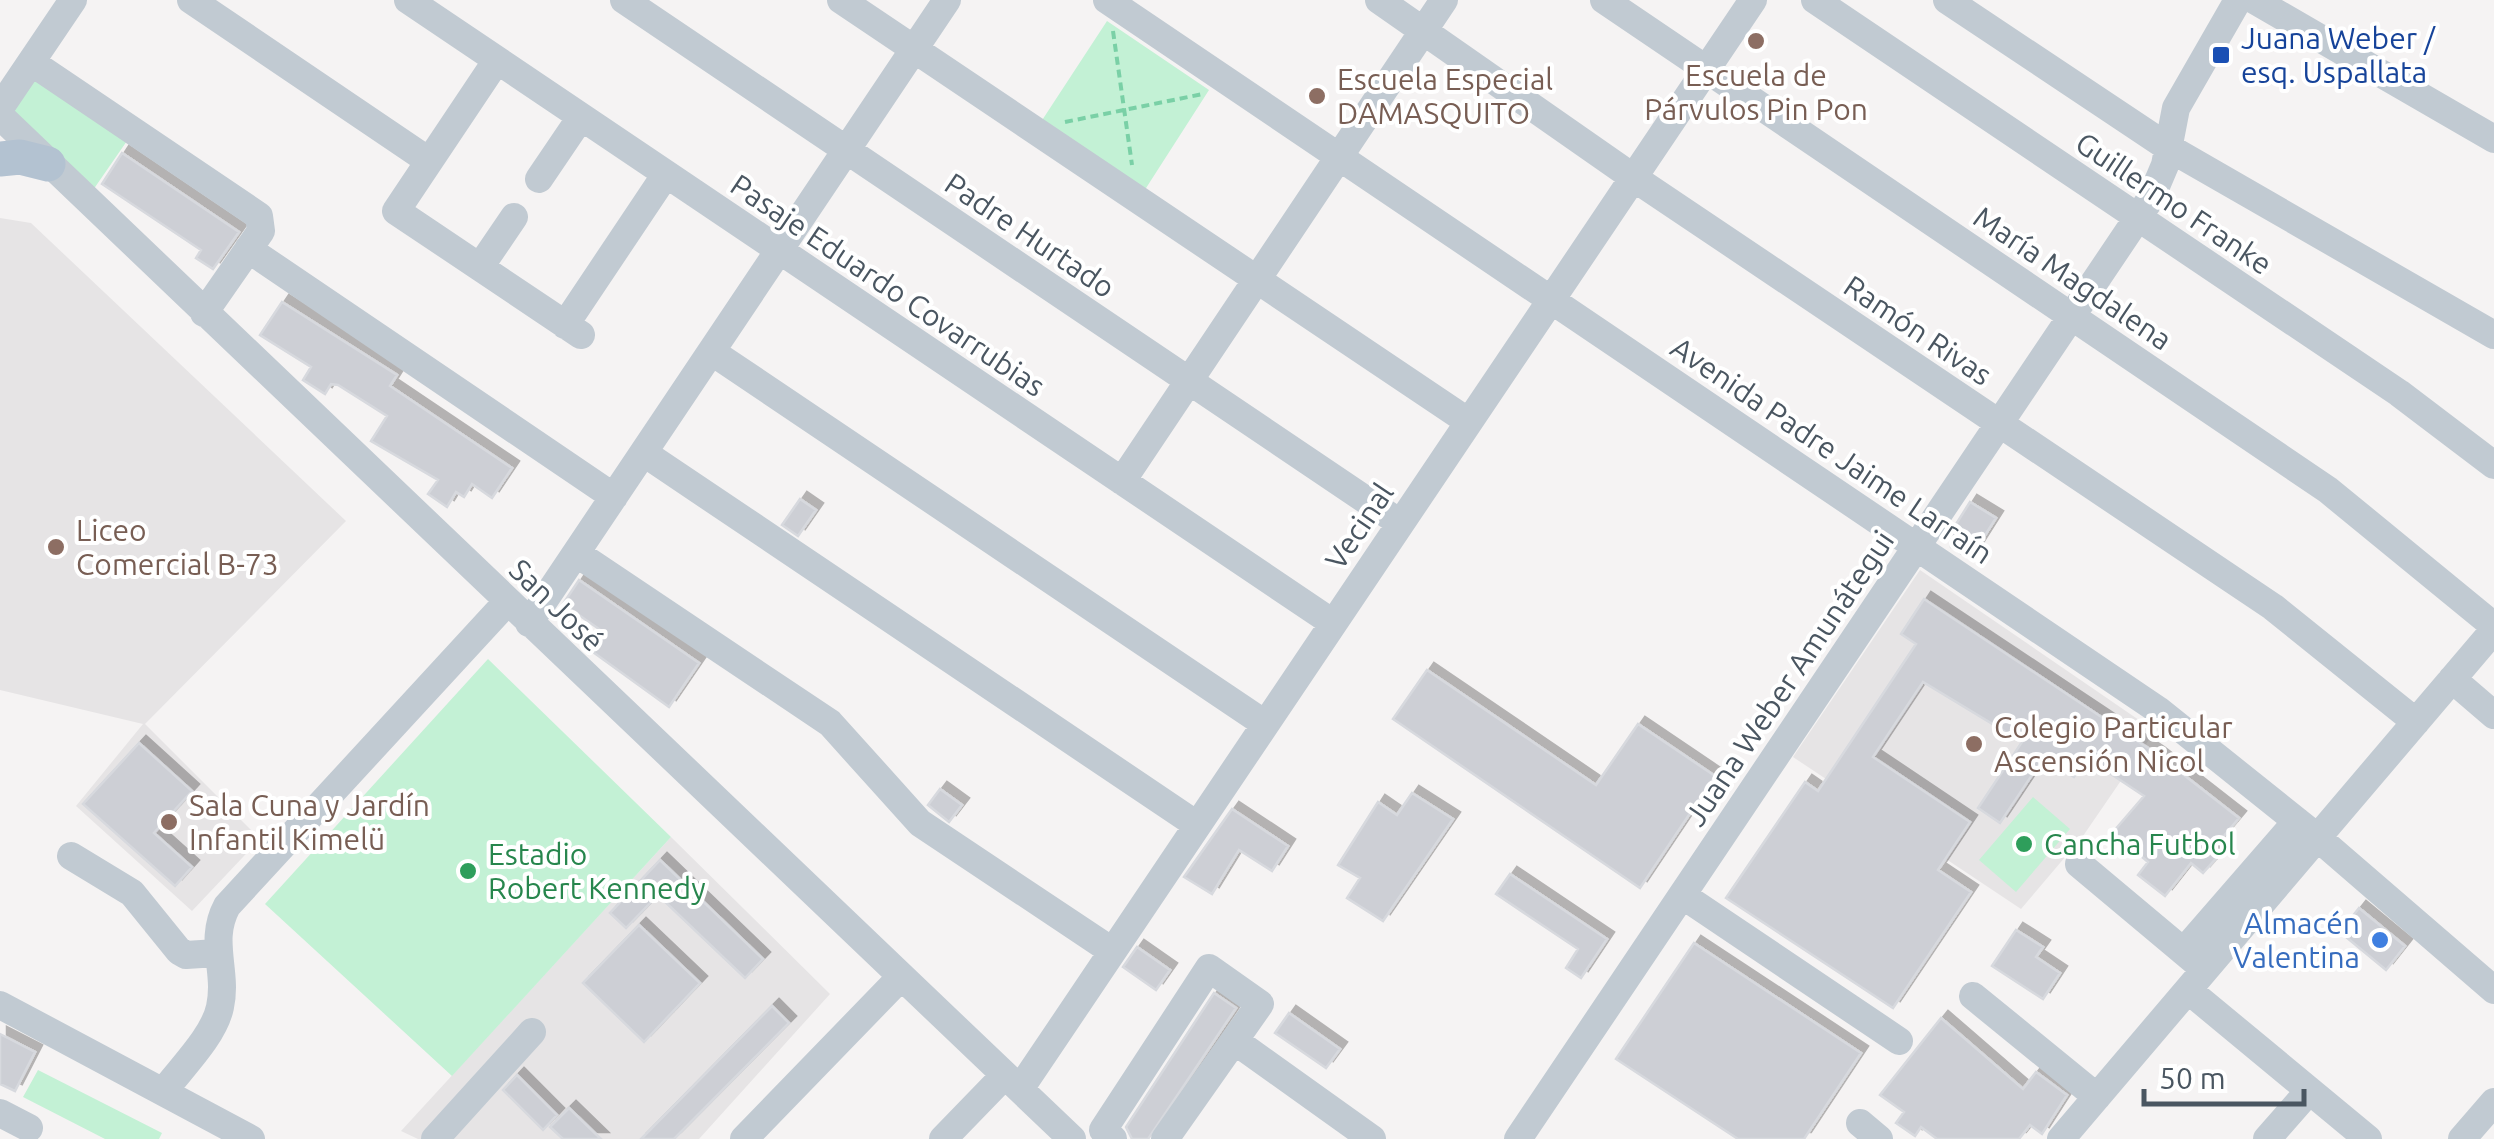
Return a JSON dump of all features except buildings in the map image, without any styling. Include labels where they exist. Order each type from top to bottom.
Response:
[{"type":"main road","points":[[0,159],[20,158],[48,164]]},
{"type":"street","points":[[0,108],[73,0]]},
{"type":"street","points":[[191,0],[429,161]]},
{"type":"street","name":"Pasaje Eduardo Covarrubias","points":[[408,0],[440,9],[496,60],[1333,623]]},
{"type":"street","name":"Padre Hurtado","points":[[624,0],[1400,523]]},
{"type":"street","points":[[841,0],[1468,422]]},
{"type":"street","points":[[529,623],[948,0]]},
{"type":"street","name":"Ramón Rivas","points":[[1378,0],[1634,178],[2273,607],[2416,722]]},
{"type":"street","points":[[1122,480],[1444,0]]},
{"type":"street","name":"María Magdalena","points":[[1604,0],[2328,490],[2494,628]]},
{"type":"street","name":"Vecinal","points":[[943,1139],[1012,1082],[1112,951],[1754,0]]},
{"type":"street","name":"Guillermo Franke","points":[[1815,0],[2399,393],[2494,465]]},
{"type":"street","points":[[1947,0],[2169,148],[2494,335]]},
{"type":"street","name":"Juana Weber Amunátegui","points":[[1518,1139],[2138,217],[2159,182],[2172,121],[2182,96],[2238,0]]},
{"type":"street","points":[[2254,0],[2494,139]]},
{"type":"street","name":"Avenida Padre Jaime Larraín","points":[[1108,1],[2158,710],[2307,829],[2494,990]]},
{"type":"street","points":[[496,60],[396,211],[480,268],[573,330],[666,174]]},
{"type":"street","points":[[31,62],[256,213],[262,226],[204,313]]},
{"type":"street","name":"San José","points":[[0,116],[1072,1139]]},
{"type":"street","points":[[539,179],[581,116]]},
{"type":"street","points":[[480,268],[514,217]]},
{"type":"street","points":[[248,249],[614,497]]},
{"type":"street","points":[[712,352],[1265,724]]},
{"type":"street","points":[[644,453],[1197,825]]},
{"type":"street","points":[[576,553],[830,723],[920,823],[1112,951]]},
{"type":"street","points":[[163,1092],[218,1016],[222,1001],[216,932],[227,906],[507,602]]},
{"type":"street","points":[[2061,1139],[2307,829],[2416,722],[2494,628]]},
{"type":"street","points":[[2452,679],[2494,715]]},
{"type":"street","points":[[71,856],[132,893],[179,951],[186,955],[217,954]]},
{"type":"street","points":[[2079,864],[2192,970],[2309,1090],[2368,1139]]},
{"type":"street","points":[[1682,895],[1899,1042]]},
{"type":"street","points":[[1114,1139],[1102,1130],[1210,968],[1260,1004],[1172,1137]]},
{"type":"street","points":[[744,1139],[901,976]]},
{"type":"street","points":[[1973,996],[2096,1097]]},
{"type":"street","points":[[0,1006],[251,1139]]},
{"type":"street","points":[[435,1139],[532,1032]]},
{"type":"street","points":[[1235,1041],[1372,1139]]},
{"type":"street","points":[[2267,1139],[2309,1090]]},
{"type":"street","points":[[2462,1139],[2494,1102]]},
{"type":"street","points":[[0,1113],[29,1128]]},
{"type":"path","points":[[1108,1],[1121,112],[1138,200]]},
{"type":"path","points":[[1030,128],[1236,87]]},
{"type":"shaded area","points":[[0,218],[31,223],[346,521],[145,724],[260,839],[192,911],[76,806],[143,724],[0,690]]},
{"type":"shaded area","name":"Colegio Particular Ascensión Nicol","points":[[1920,570],[2155,731],[2083,836],[2021,909],[1793,757]]},
{"type":"shaded area","points":[[671,837],[830,994],[699,1139],[418,1139],[401,1131]]},
{"type":"green space","points":[[1107,21],[1209,90],[1139,199],[1035,131]]},
{"type":"green space","points":[[37,75],[129,138],[91,193],[8,116]]},
{"type":"green space","name":"Estadio Robert Kennedy","points":[[488,659],[671,837],[452,1076],[265,904]]},
{"type":"green space","name":"Cancha Futbol","points":[[2033,797],[2070,829],[2016,892],[1979,860]]},
{"type":"green space","points":[[38,1070],[162,1133],[159,1139],[105,1139],[23,1097]]},
{"type":"place","name":"Escuela de Párvulos Pin Pon","points":[[1756,41]]},
{"type":"place","name":"Juana Weber / esq. Uspallata","points":[[2221,55]]},
{"type":"place","name":"Escuela Especial DAMASQUITO","points":[[1317,96]]},
{"type":"place","name":"Liceo Comercial B-73","points":[[56,547]]},
{"type":"place","name":"Colegio Particular Ascensión Nicol","points":[[1974,744]]},
{"type":"place","name":"Sala Cuna y Jardín Infantil Kimelü","points":[[169,822]]},
{"type":"place","name":"Cancha Futbol","points":[[2024,844]]},
{"type":"place","name":"Estadio Robert Kennedy","points":[[468,871]]},
{"type":"place","name":"Almacén Valentina","points":[[2380,940]]}]
